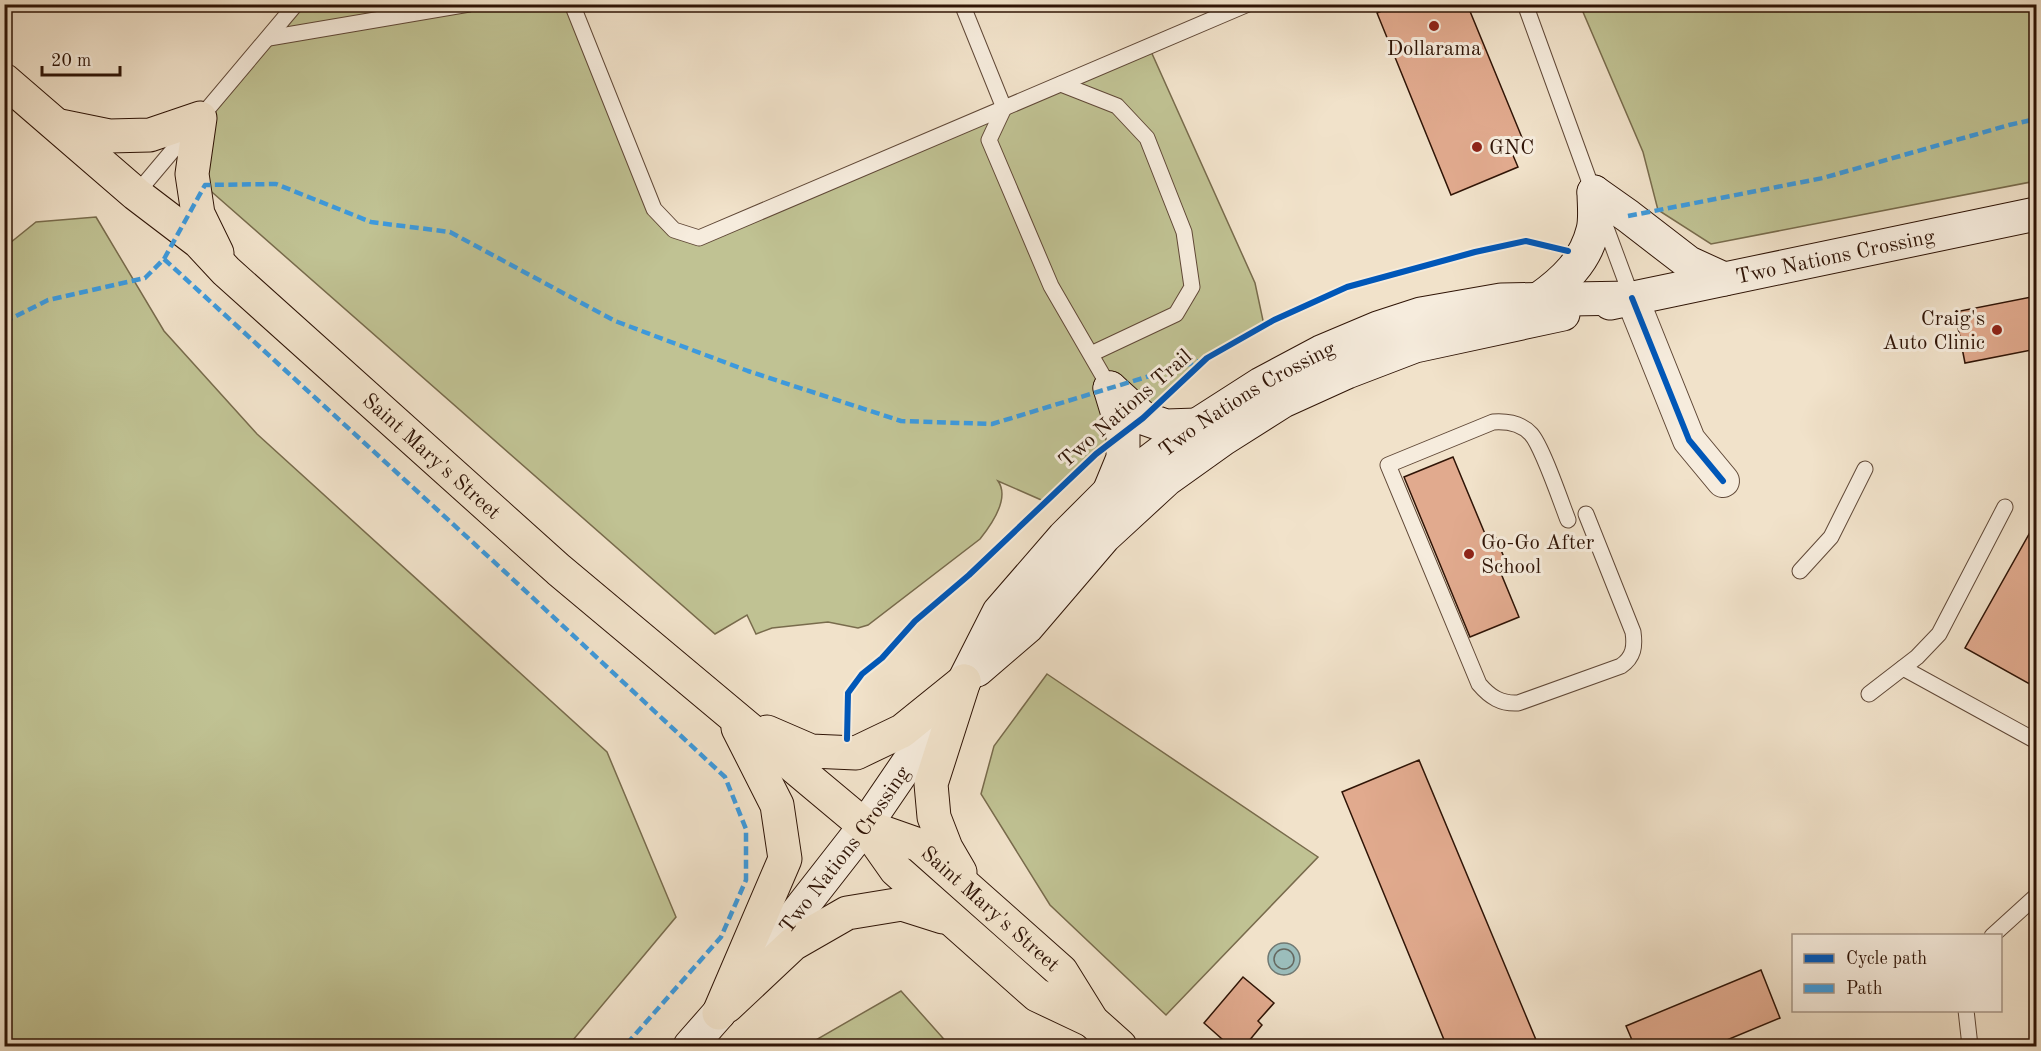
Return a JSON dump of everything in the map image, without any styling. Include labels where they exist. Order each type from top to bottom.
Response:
[{"type":"main road","name":"Saint Mary's Street","points":[[4,80],[136,194],[199,242],[226,271],[559,570],[865,826],[896,870],[1037,995],[1092,1021]]},
{"type":"main road","points":[[56,125],[109,136],[131,136],[150,135],[200,118],[192,174],[198,214],[226,271]]},
{"type":"main road","points":[[1594,192],[1689,263],[1724,279]]},
{"type":"main road","points":[[1539,299],[1575,269],[1583,257],[1594,229],[1594,192]]},
{"type":"main road","name":"Two Nations Crossing","points":[[964,681],[1027,627],[1104,537],[1167,479],[1282,401],[1347,372],[1415,346],[1632,298],[2037,214]]},
{"type":"main road","name":"Two Nations Crossing","points":[[690,1047],[865,826],[964,681],[999,612],[1064,537],[1109,492],[1197,425],[1261,384],[1321,352],[1378,328],[1433,312],[1501,300],[1632,298]]},
{"type":"main road","points":[[1110,388],[1143,418],[1166,426],[1197,425]]},
{"type":"main road","points":[[1109,492],[1123,458],[1123,431],[1110,388]]},
{"type":"main road","points":[[731,716],[811,750],[856,753],[902,731],[964,681]]},
{"type":"main road","points":[[964,681],[931,784],[934,817],[946,848],[975,894]]},
{"type":"main road","points":[[719,1013],[784,859],[777,805],[731,716]]},
{"type":"main road","name":"Saint Mary's Street","points":[[865,826],[919,845],[1060,971],[1092,1021],[1120,1047]]},
{"type":"main road","points":[[719,1013],[793,944],[847,913],[903,904],[953,921]]},
{"type":"main road","name":"Two Nations Crossing","points":[[698,1047],[719,1013]]},
{"type":"street","points":[[1632,298],[1689,440],[1723,481]]},
{"type":"lane","points":[[136,194],[296,4]]},
{"type":"lane","points":[[269,38],[469,4]]},
{"type":"lane","points":[[572,4],[654,209],[674,230],[699,238],[1248,4]]},
{"type":"lane","points":[[962,4],[1004,108],[988,140],[1051,286],[1110,388]]},
{"type":"lane","points":[[1525,4],[1632,298]]},
{"type":"lane","points":[[1062,84],[1117,106],[1147,138],[1184,232],[1192,287],[1176,314],[1091,354]]},
{"type":"lane","points":[[1568,520],[1535,439],[1522,427],[1513,423],[1493,422],[1388,465],[1479,684],[1495,699],[1506,704],[1518,704],[1621,666],[1628,661],[1633,652],[1635,642],[1633,632],[1586,514]]},
{"type":"lane","points":[[1800,571],[1831,537],[1865,469]]},
{"type":"lane","points":[[1869,694],[1917,657],[1939,634],[2006,507]]},
{"type":"lane","points":[[1904,668],[2037,741]]},
{"type":"lane","points":[[1994,934],[2037,896]]},
{"type":"lane","points":[[1966,1012],[1970,1047]]},
{"type":"green space","points":[[296,5],[572,5],[654,209],[699,238],[1149,47],[1255,283],[1264,325],[1207,358],[1143,418],[1096,454],[1046,502],[998,481],[1002,495],[1001,503],[990,526],[980,539],[868,625],[858,628],[828,622],[772,628],[756,634],[747,615],[715,634],[205,186],[200,118]]},
{"type":"green space","points":[[1580,5],[2036,5],[2036,181],[1711,244],[1658,210],[1643,152]]},
{"type":"green space","points":[[96,217],[164,331],[257,434],[607,752],[676,917],[568,1046],[5,1046],[5,247],[36,222]]},
{"type":"green space","points":[[1047,674],[1318,857],[1166,1015],[1050,905],[981,794],[994,746]]},
{"type":"green space","points":[[901,991],[950,1046],[806,1046],[807,1045]]},
{"type":"water","points":[[1284,943],[1295,948],[1300,959],[1295,970],[1284,975],[1273,970],[1268,959],[1273,948]]},
{"type":"building","points":[[1397,4],[1467,4],[1523,140],[1509,146],[1518,167],[1451,195],[1377,13]]},
{"type":"building","name":"Craig's Auto Clinic","points":[[2037,296],[2037,349],[1965,363],[1955,312]]},
{"type":"building","name":"Go-Go After School","points":[[1453,457],[1488,541],[1496,538],[1508,567],[1500,571],[1519,617],[1470,637],[1404,477]]},
{"type":"building","points":[[2037,520],[2037,688],[1965,648]]},
{"type":"building","points":[[1419,760],[1539,1047],[1447,1047],[1342,792]]},
{"type":"building","points":[[1761,970],[1780,1018],[1710,1047],[1635,1047],[1626,1026]]},
{"type":"building","points":[[1243,977],[1274,1003],[1258,1021],[1262,1025],[1244,1047],[1231,1047],[1204,1023]]},
{"type":"marked path","points":[[1628,216],[1823,178],[2036,119]]},
{"type":"marked path","points":[[4,322],[48,300],[145,278],[164,259],[205,185],[276,184],[371,222],[450,232],[615,321],[748,371],[901,421],[992,424],[1199,361]]},
{"type":"marked path","points":[[164,259],[725,777],[746,829],[746,880],[721,937],[625,1046]]},
{"type":"cycle path","name":"Two Nations Trail","points":[[847,739],[848,693],[862,674],[882,658],[915,621],[969,575],[1096,454],[1143,418],[1207,358],[1274,320],[1347,287],[1475,252],[1526,241],[1568,251]]},
{"type":"cycle path","points":[[1632,298],[1689,440],[1723,481]]},
{"type":"place","name":"Dollarama","points":[[1434,26]]},
{"type":"place","name":"GNC","points":[[1477,147]]},
{"type":"place","name":"Craig's Auto Clinic","points":[[1997,330]]},
{"type":"place","name":"Go-Go After School","points":[[1469,554]]}]
